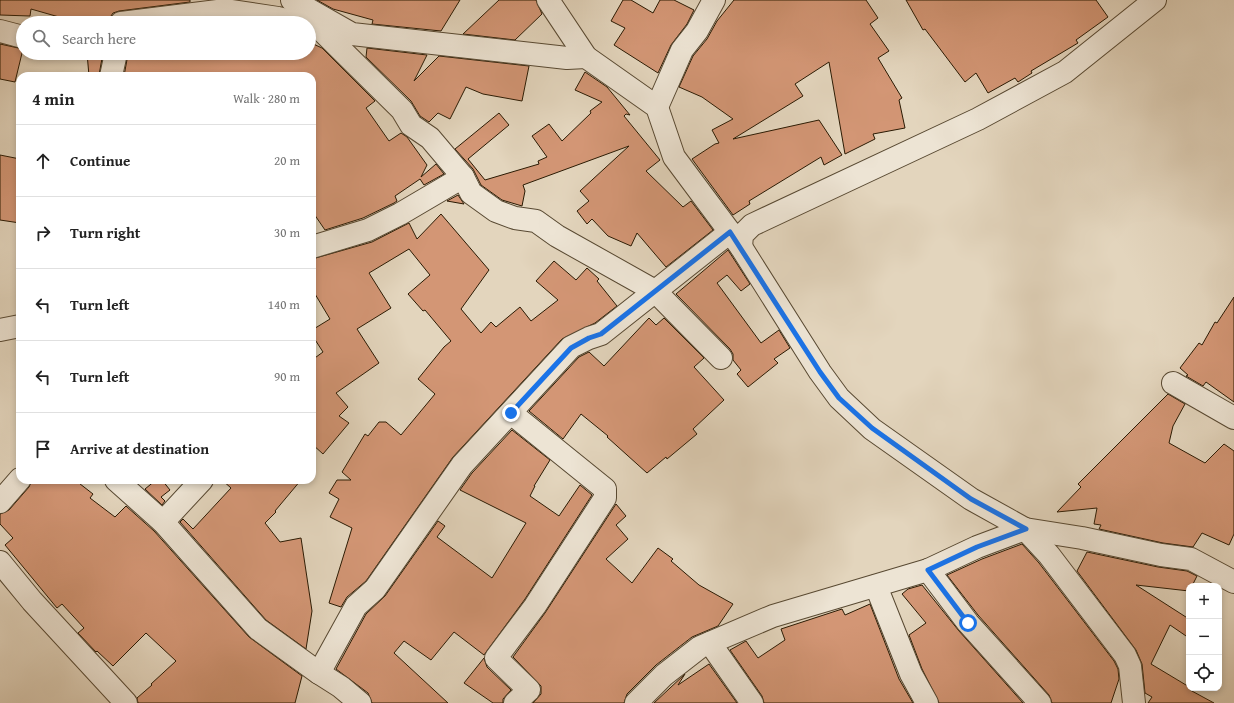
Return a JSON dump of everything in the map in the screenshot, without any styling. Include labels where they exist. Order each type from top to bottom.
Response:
[{"type":"street","points":[[292,0],[307,16]]},
{"type":"street","points":[[548,0],[586,57],[657,107],[674,157],[736,239],[820,372],[839,398],[872,428],[965,495],[1026,529],[1049,555],[1125,655],[1130,666],[1134,703]]},
{"type":"street","points":[[657,107],[682,50],[697,31],[714,0]]},
{"type":"street","points":[[319,673],[356,606],[375,589],[462,465],[571,348],[589,338],[601,334],[655,291],[742,235],[752,225],[978,119],[1065,72],[1155,0]]},
{"type":"street","points":[[177,16],[225,10],[265,16]]},
{"type":"street","points":[[316,25],[352,34],[567,58],[586,57]]},
{"type":"street","points":[[316,26],[402,110],[411,125],[430,138],[463,177],[471,193],[496,211],[515,218],[536,221],[557,236],[655,291],[721,358]]},
{"type":"street","points":[[0,31],[16,34]]},
{"type":"street","points":[[112,72],[114,60]]},
{"type":"street","points":[[316,246],[368,230],[400,214],[463,177]]},
{"type":"street","points":[[0,330],[16,327]]},
{"type":"street","points":[[1173,383],[1234,418]]},
{"type":"street","points":[[511,413],[605,489],[605,498],[535,606],[496,658],[529,690],[515,703]]},
{"type":"street","points":[[0,502],[16,484]]},
{"type":"street","points":[[120,484],[163,522],[258,629],[341,687],[360,703]]},
{"type":"street","points":[[163,522],[198,484]]},
{"type":"street","points":[[636,703],[664,675],[700,647],[773,616],[928,570],[977,547],[1026,529],[1082,538],[1161,555],[1191,559],[1234,582]]},
{"type":"street","points":[[0,562],[32,601],[126,703]]},
{"type":"street","points":[[928,570],[968,623],[1040,703]]},
{"type":"street","points":[[876,586],[911,674],[927,703]]},
{"type":"street","points":[[710,643],[752,703]]},
{"type":"building","points":[[0,0],[190,0],[190,2],[119,11],[113,13],[111,16],[56,16],[31,9],[30,16],[0,15]]},
{"type":"building","points":[[317,0],[460,0],[441,31],[372,24],[373,20],[333,9]]},
{"type":"building","points":[[499,0],[536,0],[542,14],[515,40],[463,34]]},
{"type":"building","points":[[623,0],[631,0],[653,13],[660,0],[674,0],[694,10],[687,24],[671,45],[658,73],[614,45],[625,28],[611,21]]},
{"type":"building","points":[[734,0],[866,0],[878,18],[870,24],[889,51],[878,58],[902,98],[899,100],[905,128],[873,134],[875,139],[845,154],[829,62],[795,84],[803,96],[733,139],[819,120],[842,155],[824,165],[821,157],[749,201],[750,204],[733,215],[692,159],[719,143],[712,130],[733,119],[702,97],[679,87],[693,56],[707,39],[717,21]]},
{"type":"building","points":[[906,0],[1096,0],[1108,17],[1076,40],[1078,43],[1031,71],[1032,73],[1018,82],[1015,78],[988,93],[976,73],[965,82],[925,29],[923,30]]},
{"type":"building","points":[[0,44],[16,47],[16,60],[20,60],[17,72],[16,72],[15,82],[0,79]]},
{"type":"building","points":[[316,45],[322,48],[375,101],[366,108],[389,141],[401,133],[407,137],[427,165],[421,177],[436,164],[444,174],[424,185],[420,179],[395,196],[397,201],[394,203],[363,218],[325,230],[316,217],[316,72],[125,72],[127,60],[316,60]]},
{"type":"building","points":[[367,48],[427,55],[414,81],[439,56],[529,66],[522,101],[483,94],[466,87],[450,119],[438,113],[429,122],[420,116],[411,101],[366,57]]},
{"type":"building","points":[[88,60],[102,60],[100,72],[89,72]]},
{"type":"building","points":[[585,72],[607,87],[630,115],[626,114],[624,116],[660,160],[646,171],[683,207],[691,201],[713,230],[666,267],[637,233],[631,246],[608,236],[592,219],[587,224],[577,211],[589,201],[580,191],[629,146],[523,185],[525,191],[522,206],[502,200],[481,185],[473,169],[455,149],[499,113],[509,125],[468,159],[485,180],[539,164],[538,161],[547,157],[532,136],[549,124],[562,141],[591,113],[590,111],[602,102],[575,90]]},
{"type":"building","points":[[0,155],[16,158],[16,222],[0,220]]},
{"type":"building","points":[[458,195],[464,204],[447,201]]},
{"type":"building","points":[[441,214],[489,270],[461,309],[481,333],[491,322],[496,327],[520,307],[531,321],[558,300],[536,281],[554,261],[576,280],[587,268],[599,279],[597,281],[617,306],[595,323],[562,339],[453,457],[366,581],[347,597],[341,607],[329,603],[352,528],[330,517],[339,499],[329,493],[337,480],[351,480],[342,472],[365,434],[368,436],[379,422],[386,422],[401,435],[435,394],[418,379],[444,347],[451,341],[425,310],[423,311],[408,294],[430,275],[409,249],[369,273],[391,308],[357,329],[379,363],[336,393],[348,407],[339,416],[349,423],[323,454],[316,448],[316,357],[323,352],[316,341],[316,328],[330,319],[316,296],[316,258],[372,242],[409,223],[417,239]]},
{"type":"building","points":[[728,250],[750,284],[741,291],[727,275],[717,283],[761,343],[779,330],[790,348],[774,359],[778,363],[748,387],[737,374],[741,370],[733,360],[733,354],[730,349],[676,294]]},
{"type":"building","points":[[1234,297],[1234,402],[1206,382],[1203,386],[1186,376],[1188,375],[1180,368],[1199,343],[1202,345],[1215,322],[1217,323]]},
{"type":"building","points":[[649,318],[656,325],[664,318],[704,358],[694,367],[724,400],[693,429],[697,434],[667,459],[666,457],[647,473],[607,437],[608,436],[581,414],[563,439],[529,411],[579,357],[589,352],[604,366]]},
{"type":"building","points":[[1168,394],[1185,404],[1173,426],[1169,443],[1205,463],[1224,444],[1234,451],[1234,534],[1229,545],[1202,533],[1193,547],[1163,543],[1099,529],[1101,525],[1094,524],[1097,508],[1057,512],[1081,487],[1078,484]]},
{"type":"building","points":[[512,430],[550,460],[534,486],[530,496],[559,516],[580,485],[592,495],[525,599],[484,655],[454,632],[431,660],[404,641],[394,653],[448,703],[372,703],[368,693],[336,669],[366,614],[385,596],[438,521],[445,526],[437,537],[492,578],[526,523],[460,490],[472,473]]},
{"type":"building","points":[[30,484],[80,484],[93,494],[90,498],[115,517],[126,506],[154,531],[249,637],[302,676],[295,703],[138,703],[137,698],[176,661],[146,633],[113,666],[97,651],[96,652],[78,633],[84,628],[62,604],[57,608],[5,545],[13,538],[0,524],[0,514],[9,510]]},
{"type":"building","points":[[151,484],[165,484],[170,490],[161,497],[165,501],[162,505],[145,489]]},
{"type":"building","points":[[226,484],[298,484],[275,511],[276,512],[265,523],[280,542],[301,538],[312,611],[306,649],[266,620],[180,522],[183,519],[193,529],[231,488]]},
{"type":"building","points":[[616,504],[626,516],[616,525],[628,539],[606,559],[632,583],[658,548],[673,559],[671,561],[699,585],[733,604],[718,626],[692,637],[656,665],[627,694],[624,703],[533,703],[541,694],[541,686],[513,657],[545,613]]},
{"type":"building","points":[[1022,544],[1039,563],[1114,661],[1118,669],[1119,679],[1111,703],[1052,703],[1049,695],[978,615],[947,575],[982,559]]},
{"type":"building","points":[[1087,552],[1158,567],[1187,571],[1197,576],[1194,583],[1186,583],[1186,591],[1136,585],[1186,617],[1186,636],[1170,625],[1151,664],[1186,685],[1186,691],[1192,691],[1214,703],[1148,703],[1152,697],[1145,693],[1142,664],[1136,650],[1077,571]]},
{"type":"building","points":[[922,585],[959,631],[1023,703],[939,703],[922,669],[909,635],[926,623],[902,594],[908,589]]},
{"type":"building","points":[[870,604],[899,679],[913,703],[764,703],[762,696],[730,650],[746,641],[758,658],[785,640],[781,629],[842,609],[845,615]]},
{"type":"building","points":[[484,658],[487,667],[511,690],[503,699],[503,703],[493,703],[464,683]]},
{"type":"building","points":[[709,664],[737,703],[654,703],[685,674],[678,685]]},
{"type":"route","points":[[511,413],[571,348],[589,338],[601,334],[730,232],[811,355],[820,372],[839,398],[872,428],[971,499],[1026,529],[977,547],[928,570],[968,623]]}]
